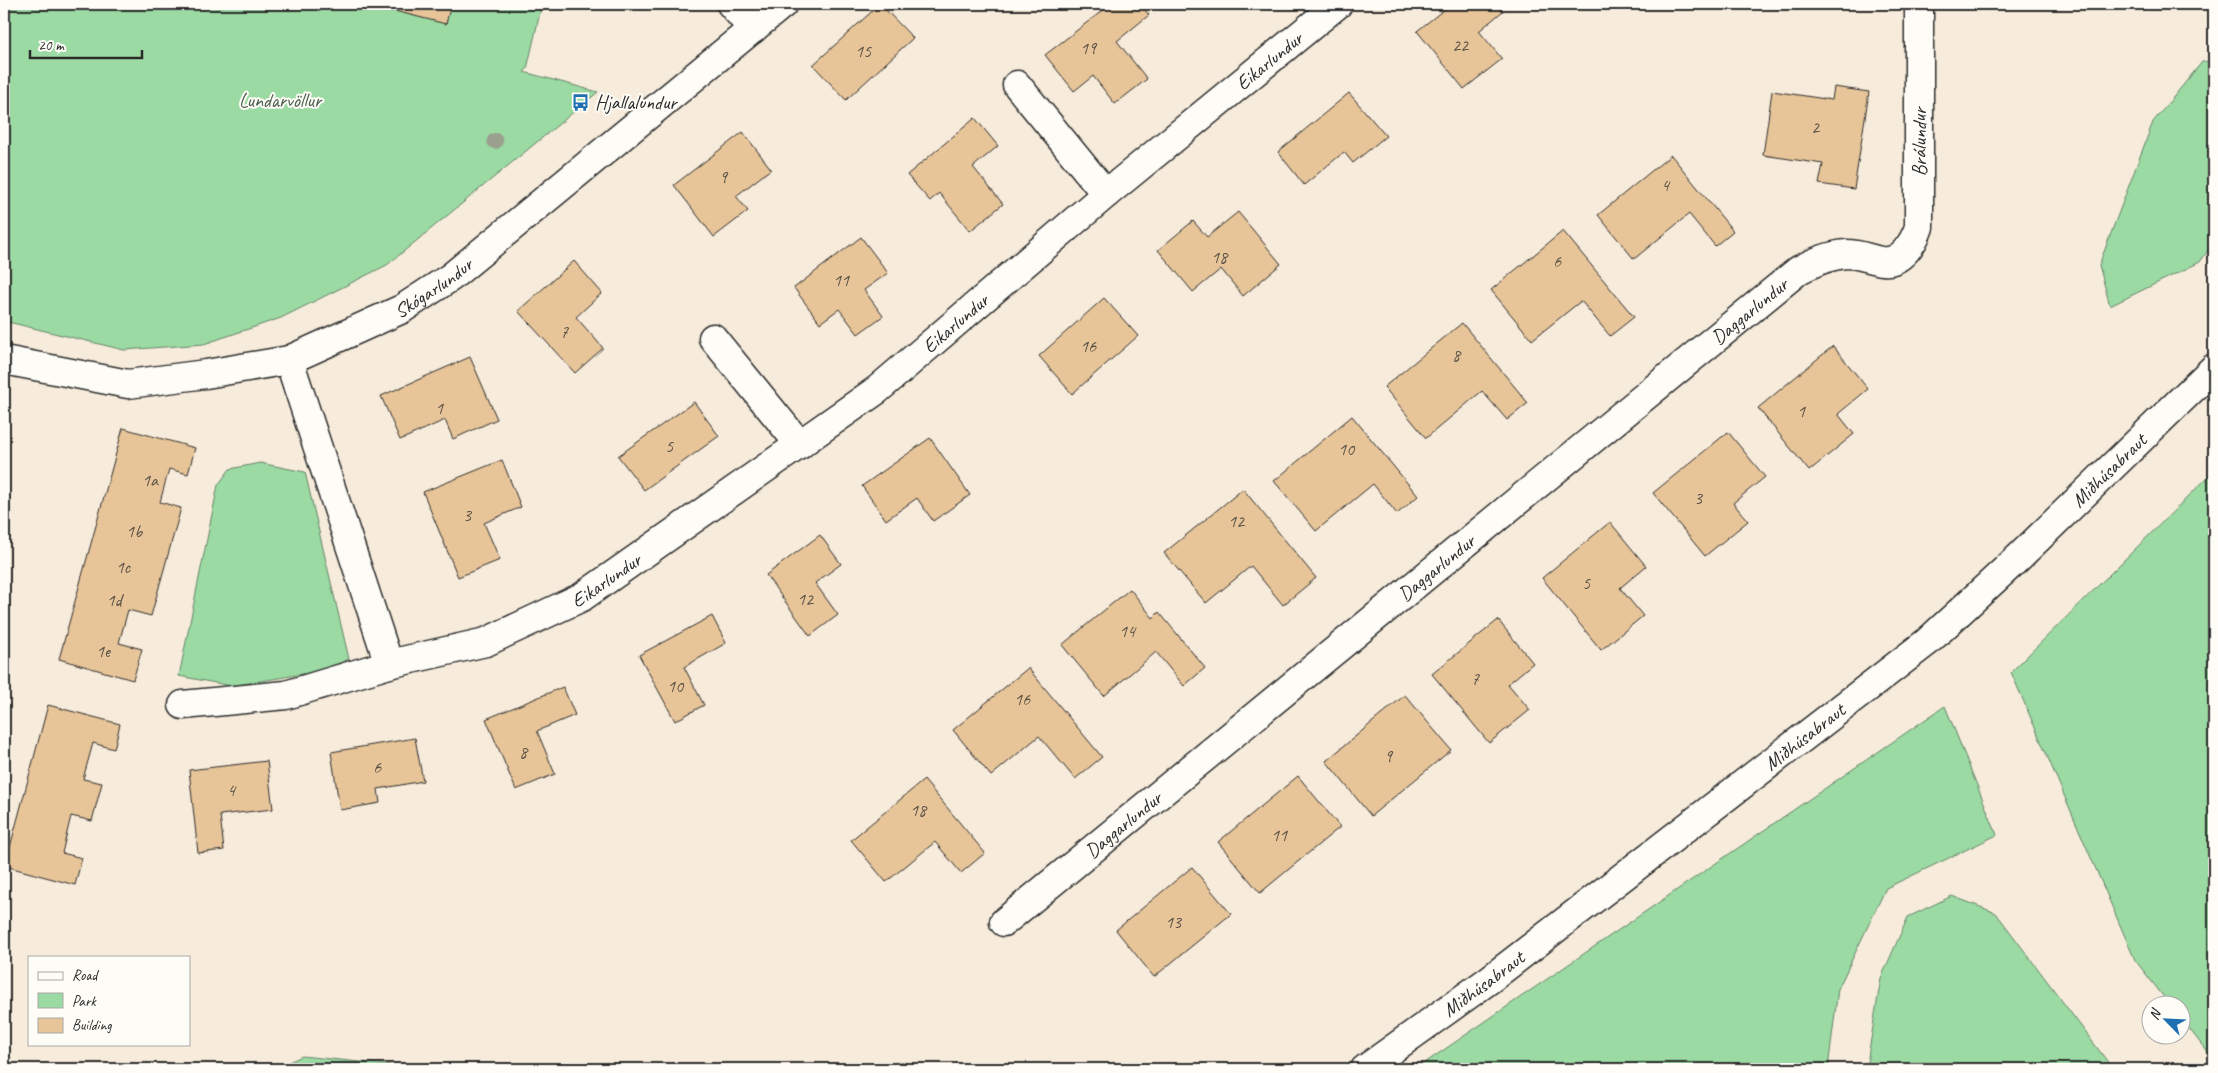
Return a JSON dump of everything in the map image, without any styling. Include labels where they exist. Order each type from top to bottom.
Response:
[{"type":"street","points":[[731,4],[753,29]]},
{"type":"street","name":"Skógarlundur","points":[[4,360],[128,384],[206,374],[290,360],[402,309],[451,278],[783,4]]},
{"type":"street","name":"Eikarlundur","points":[[183,705],[286,696],[389,664],[486,642],[582,597],[877,390],[1106,194],[1338,4]]},
{"type":"street","name":"Brálundur","points":[[1883,262],[1908,250],[1915,239],[1919,227],[1919,4]]},
{"type":"street","points":[[1017,85],[1106,194]]},
{"type":"street","name":"Daggarlundur","points":[[1004,922],[1799,270],[1828,257],[1844,254],[1861,255],[1883,262]]},
{"type":"street","points":[[713,338],[800,445]]},
{"type":"street","points":[[290,360],[389,664]]},
{"type":"street","name":"Miðhúsabraut","points":[[1365,1069],[1489,980],[1927,642],[2018,558],[2214,368]]},
{"type":"green space","name":"Lundarvöllur","points":[[4,4],[542,4],[527,69],[524,72],[598,92],[387,265],[281,318],[204,344],[124,350],[4,321]]},
{"type":"green space","points":[[2214,60],[2214,242],[2200,262],[2110,306],[2099,265],[2153,122],[2202,62]]},
{"type":"green space","points":[[260,463],[305,472],[349,659],[321,671],[231,686],[179,676],[218,485],[230,469]]},
{"type":"green space","points":[[2214,471],[2214,1061],[2190,1030],[2190,996],[2163,996],[2135,960],[2011,672]]},
{"type":"green space","points":[[1945,706],[1997,835],[1886,888],[1838,989],[1828,1069],[1416,1069]]},
{"type":"green space","points":[[1952,896],[1996,913],[2113,1069],[1866,1069],[1881,978],[1908,917]]},
{"type":"green space","points":[[302,1056],[427,1069],[274,1069]]},
{"type":"building","points":[[375,4],[451,4],[446,24],[375,6]]},
{"type":"building","points":[[880,4],[913,38],[846,100],[813,65]]},
{"type":"building","points":[[1111,4],[1140,4],[1149,15],[1117,41],[1147,79],[1115,104],[1093,76],[1074,91],[1045,55]]},
{"type":"building","points":[[1451,4],[1498,4],[1503,11],[1479,31],[1502,59],[1464,89],[1417,31]]},
{"type":"building","points":[[1834,87],[1869,92],[1854,189],[1819,184],[1823,164],[1763,155],[1772,91],[1832,100]]},
{"type":"building","points":[[1349,93],[1386,136],[1353,163],[1344,152],[1304,185],[1278,152]]},
{"type":"building","points":[[975,118],[998,146],[973,167],[1003,204],[970,231],[939,193],[930,201],[907,175]]},
{"type":"building","points":[[743,132],[771,169],[736,196],[748,211],[714,237],[674,185]]},
{"type":"building","points":[[1671,155],[1733,231],[1715,246],[1689,214],[1634,259],[1598,215]]},
{"type":"building","points":[[1238,212],[1281,264],[1243,296],[1221,269],[1193,292],[1158,250],[1193,221],[1207,237]]},
{"type":"building","points":[[1563,231],[1634,317],[1610,336],[1581,301],[1532,340],[1491,290]]},
{"type":"building","points":[[861,237],[888,273],[864,290],[883,316],[858,334],[839,309],[820,323],[794,288]]},
{"type":"building","points":[[574,261],[602,293],[576,317],[603,348],[575,373],[518,311]]},
{"type":"building","points":[[1104,298],[1138,336],[1072,394],[1039,356]]},
{"type":"building","points":[[1462,323],[1528,403],[1507,420],[1482,391],[1426,438],[1384,387]]},
{"type":"building","points":[[1833,346],[1868,389],[1838,414],[1854,434],[1809,471],[1758,408]]},
{"type":"building","points":[[470,357],[497,419],[453,439],[445,420],[400,440],[381,396]]},
{"type":"building","points":[[694,402],[719,436],[644,490],[618,456]]},
{"type":"building","points":[[1352,416],[1418,496],[1397,514],[1373,484],[1316,531],[1274,481]]},
{"type":"building","points":[[123,428],[195,448],[188,474],[169,469],[160,502],[181,508],[151,616],[128,610],[119,643],[142,649],[133,680],[59,659]]},
{"type":"building","points":[[1728,432],[1765,477],[1733,503],[1748,521],[1705,556],[1653,493]]},
{"type":"building","points":[[930,438],[970,495],[933,521],[917,498],[886,520],[862,486]]},
{"type":"building","points":[[502,460],[521,507],[484,523],[500,560],[458,577],[423,492]]},
{"type":"building","points":[[1243,489],[1316,578],[1283,605],[1251,566],[1206,603],[1164,553]]},
{"type":"building","points":[[1610,522],[1646,566],[1620,588],[1643,616],[1601,650],[1542,578]]},
{"type":"building","points":[[820,535],[841,564],[815,583],[838,615],[810,636],[766,575]]},
{"type":"building","points":[[1130,589],[1153,618],[1159,612],[1205,668],[1184,686],[1156,652],[1104,696],[1062,645]]},
{"type":"building","points":[[712,616],[726,643],[684,667],[704,705],[675,721],[639,655]]},
{"type":"building","points":[[1498,620],[1533,663],[1508,684],[1530,710],[1489,743],[1432,674]]},
{"type":"building","points":[[1028,668],[1102,757],[1075,779],[1039,736],[991,776],[953,730]]},
{"type":"building","points":[[563,687],[575,715],[537,731],[555,774],[516,790],[486,719]]},
{"type":"building","points":[[1405,695],[1451,750],[1371,816],[1326,761]]},
{"type":"building","points":[[48,705],[120,724],[114,749],[93,743],[83,779],[102,783],[92,821],[71,816],[62,853],[82,858],[75,885],[5,866]]},
{"type":"building","points":[[415,738],[423,781],[378,789],[380,803],[340,810],[331,752]]},
{"type":"building","points":[[267,761],[273,809],[220,815],[224,850],[198,853],[189,770]]},
{"type":"building","points":[[1298,776],[1340,827],[1260,893],[1218,842]]},
{"type":"building","points":[[924,780],[985,853],[961,873],[935,842],[886,882],[851,840]]},
{"type":"building","points":[[1192,867],[1231,914],[1154,977],[1116,930]]},
{"type":"place","name":"Hjallalundur","points":[[581,102]]}]
